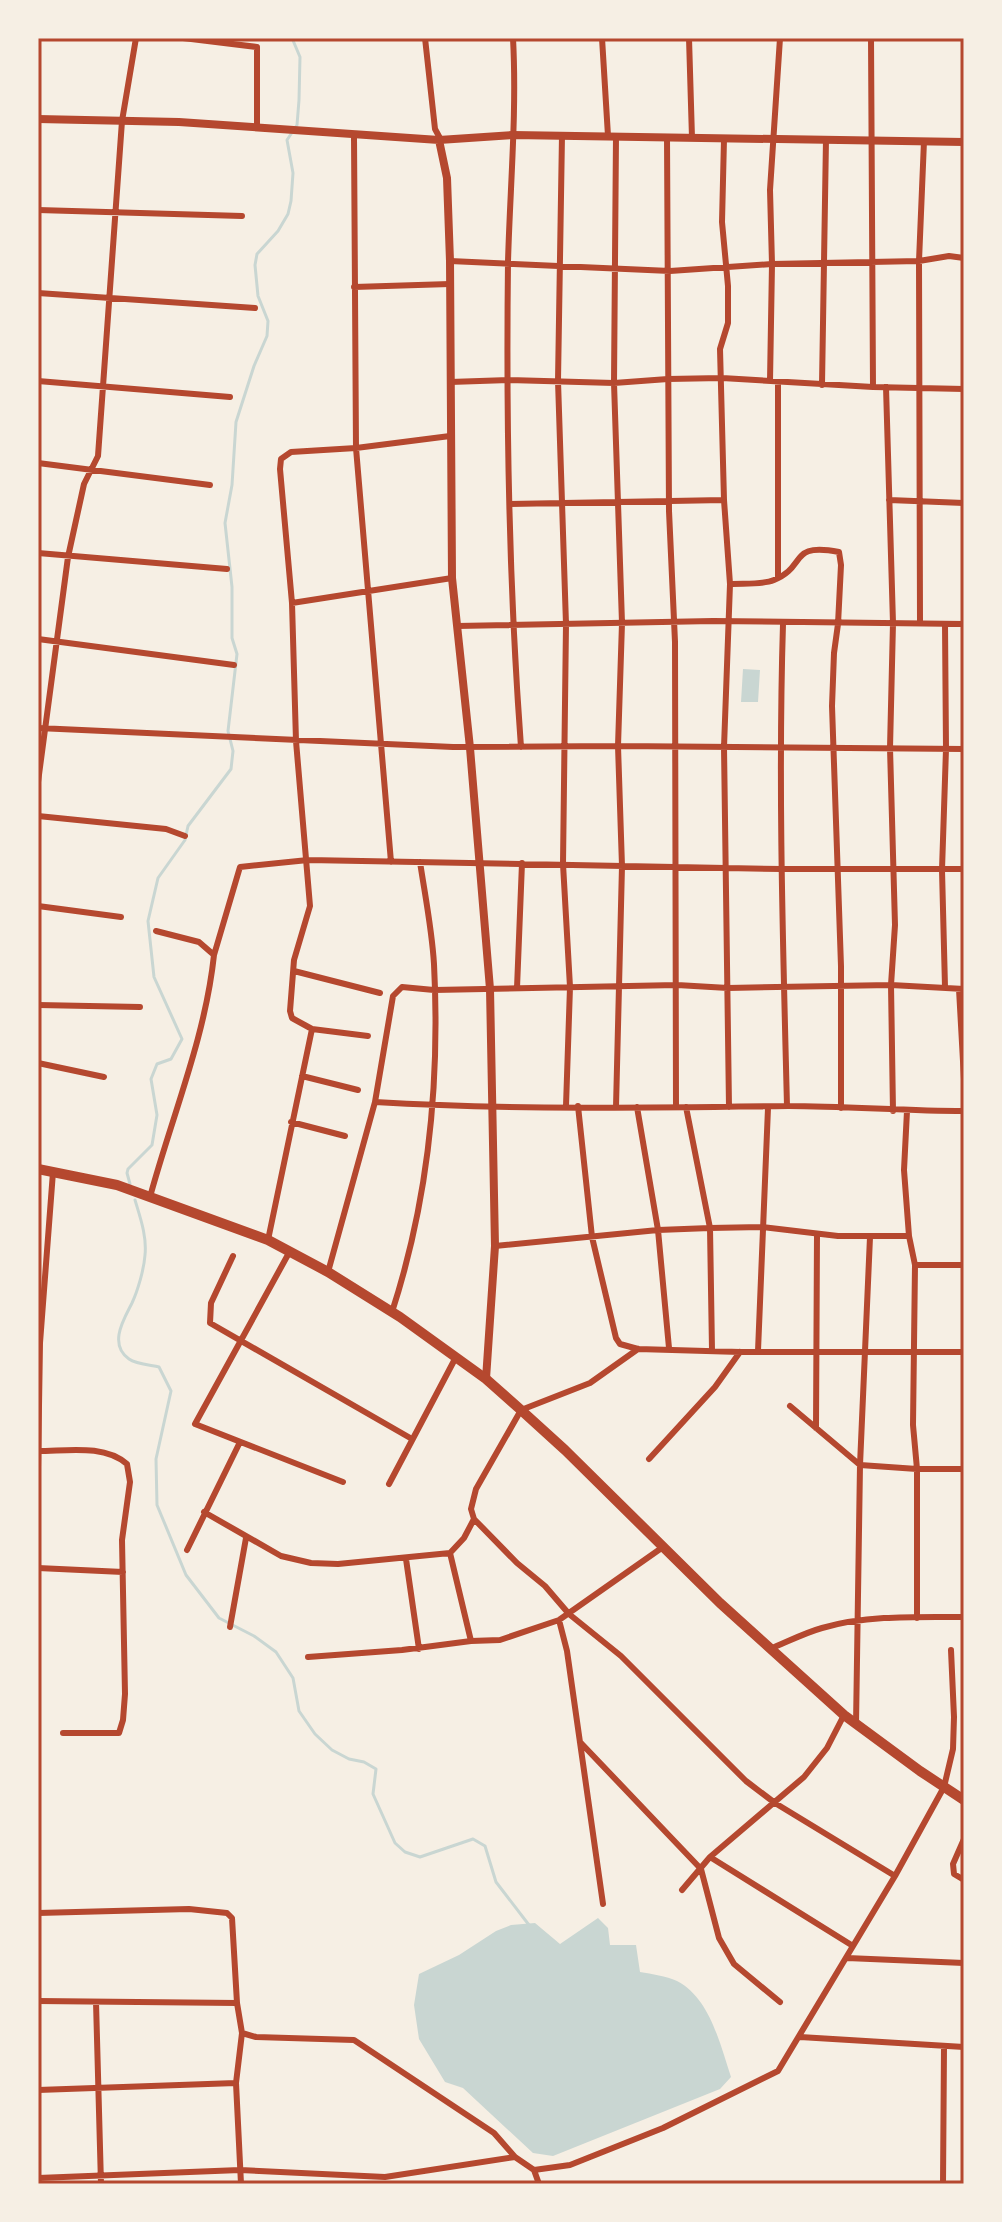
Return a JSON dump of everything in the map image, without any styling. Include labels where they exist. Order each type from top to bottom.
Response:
[{"type":"highway","points":[[38,1169],[117,1185],[268,1240],[328,1272],[392,1312],[486,1379],[521,1410],[770,1649],[844,1715],[964,1800]]},
{"type":"main road","points":[[38,119],[257,128],[440,140],[562,135],[964,142]]},
{"type":"main road","points":[[440,140],[447,178],[450,261],[452,578],[490,989],[495,1246],[486,1379]]},
{"type":"street","points":[[38,782],[68,557],[84,484],[98,456],[122,121],[136,38]]},
{"type":"street","points":[[183,38],[257,47],[257,128]]},
{"type":"street","points":[[425,38],[435,129],[440,140]]},
{"type":"street","points":[[513,38],[508,263],[510,504],[512,623],[521,747]]},
{"type":"street","points":[[602,38],[612,136],[614,383],[622,623],[618,746],[622,866],[616,1107]]},
{"type":"street","points":[[689,38],[692,138]]},
{"type":"street","points":[[770,381],[770,190],[780,38]]},
{"type":"street","points":[[871,38],[873,387]]},
{"type":"street","points":[[562,135],[558,381],[566,624],[563,864],[570,987],[566,1106]]},
{"type":"street","points":[[354,136],[356,448],[391,862]]},
{"type":"street","points":[[667,137],[669,503],[675,623],[676,1107]]},
{"type":"street","points":[[724,139],[722,222],[728,323],[720,349],[724,500],[730,584],[724,747],[729,1107]]},
{"type":"street","points":[[822,385],[826,139]]},
{"type":"street","points":[[920,622],[919,261],[924,141]]},
{"type":"street","points":[[38,210],[242,216]]},
{"type":"street","points":[[450,261],[670,271],[772,264],[919,261],[949,256],[964,258]]},
{"type":"street","points":[[354,287],[450,284]]},
{"type":"street","points":[[38,293],[255,308]]},
{"type":"street","points":[[450,382],[614,383],[722,378],[822,385],[964,389]]},
{"type":"street","points":[[38,381],[230,397]]},
{"type":"street","points":[[778,382],[778,578]]},
{"type":"street","points":[[886,387],[893,623],[890,748],[895,925],[891,985],[893,1111]]},
{"type":"street","points":[[368,1036],[312,1029],[292,1018],[290,1011],[294,960],[310,906],[296,741],[292,603],[281,459],[291,452],[356,448],[450,436]]},
{"type":"street","points":[[38,463],[210,485]]},
{"type":"street","points":[[510,504],[724,500]]},
{"type":"street","points":[[889,500],[964,503]]},
{"type":"street","points":[[730,584],[772,581],[813,548],[839,552],[832,706],[836,748],[841,1108]]},
{"type":"street","points":[[38,553],[227,569]]},
{"type":"street","points":[[292,603],[452,578]]},
{"type":"street","points":[[457,626],[729,622],[964,624]]},
{"type":"street","points":[[783,624],[781,869],[787,1106]]},
{"type":"street","points":[[945,624],[946,749],[942,870],[945,987]]},
{"type":"street","points":[[38,639],[234,665]]},
{"type":"street","points":[[38,728],[470,748],[964,749]]},
{"type":"street","points":[[38,816],[166,829],[185,836]]},
{"type":"street","points":[[150,1197],[170,1124],[201,1034],[214,955],[240,867],[308,860],[781,869],[964,869]]},
{"type":"street","points":[[392,1312],[418,1217],[434,1088],[434,962],[420,862]]},
{"type":"street","points":[[517,988],[522,863]]},
{"type":"street","points":[[38,906],[121,917]]},
{"type":"street","points":[[156,931],[199,942],[214,955]]},
{"type":"street","points":[[294,971],[380,993]]},
{"type":"street","points":[[328,1272],[375,1102],[393,996],[402,987],[434,990],[891,985],[962,989],[964,1079]]},
{"type":"street","points":[[38,1005],[140,1007]]},
{"type":"street","points":[[268,1240],[312,1029]]},
{"type":"street","points":[[38,1063],[104,1077]]},
{"type":"street","points":[[302,1076],[358,1090]]},
{"type":"street","points":[[375,1102],[492,1108],[787,1106],[964,1111]]},
{"type":"street","points":[[578,1106],[592,1237],[620,1344],[638,1349],[740,1352],[964,1352]]},
{"type":"street","points":[[637,1107],[658,1230],[669,1348]]},
{"type":"street","points":[[686,1107],[710,1228],[712,1350]]},
{"type":"street","points":[[758,1351],[768,1108]]},
{"type":"street","points":[[907,1111],[904,1184],[915,1265],[913,1425],[917,1469],[917,1618]]},
{"type":"street","points":[[291,1122],[345,1136]]},
{"type":"street","points":[[38,1468],[39,1343],[53,1172]]},
{"type":"street","points":[[495,1246],[710,1228],[762,1227],[817,1234],[909,1236]]},
{"type":"street","points":[[816,1428],[817,1234]]},
{"type":"street","points":[[856,1725],[860,1465],[870,1237]]},
{"type":"street","points":[[290,1251],[195,1424],[343,1482]]},
{"type":"street","points":[[964,1253],[964,1283]]},
{"type":"street","points":[[233,1256],[211,1303],[210,1323],[412,1439]]},
{"type":"street","points":[[915,1265],[963,1265]]},
{"type":"street","points":[[638,1349],[590,1383],[521,1410],[476,1489],[471,1509],[474,1519],[517,1563],[545,1586],[569,1614],[621,1656],[746,1781],[775,1803],[895,1876]]},
{"type":"street","points":[[649,1459],[715,1387],[740,1352]]},
{"type":"street","points":[[389,1484],[456,1357]]},
{"type":"street","points":[[790,1406],[860,1465],[964,1469]]},
{"type":"street","points":[[187,1550],[240,1442]]},
{"type":"street","points":[[38,1451],[100,1451],[115,1454],[127,1464],[130,1482],[122,1540],[125,1694],[119,1733],[63,1733]]},
{"type":"street","points":[[204,1512],[281,1556],[311,1563],[338,1564],[450,1553],[464,1538],[474,1519]]},
{"type":"street","points":[[230,1627],[246,1538]]},
{"type":"street","points":[[308,1657],[500,1640],[559,1620],[663,1547]]},
{"type":"street","points":[[450,1553],[471,1641]]},
{"type":"street","points":[[406,1559],[419,1649]]},
{"type":"street","points":[[38,1568],[123,1572]]},
{"type":"street","points":[[770,1649],[821,1628],[859,1621],[964,1617]]},
{"type":"street","points":[[559,1620],[567,1651],[603,1904]]},
{"type":"street","points":[[534,2170],[570,2165],[663,2128],[778,2071],[895,1876],[944,1787],[953,1749],[951,1650]]},
{"type":"street","points":[[682,1890],[710,1857],[804,1777],[827,1748],[844,1715]]},
{"type":"street","points":[[580,1742],[701,1869],[719,1938],[734,1964],[780,2002]]},
{"type":"street","points":[[964,1839],[953,1864],[954,1874],[964,1880]]},
{"type":"street","points":[[710,1857],[853,1946]]},
{"type":"street","points":[[38,1913],[189,1909],[227,1913],[232,1918],[242,2033],[236,2083],[241,2184]]},
{"type":"street","points":[[847,1958],[964,1963]]},
{"type":"street","points":[[38,2001],[237,2003]]},
{"type":"street","points":[[96,2002],[101,2184]]},
{"type":"street","points":[[242,2033],[256,2037],[354,2040],[494,2133],[515,2157],[534,2170],[539,2184]]},
{"type":"street","points":[[800,2037],[964,2047]]},
{"type":"street","points":[[943,2184],[944,2047]]},
{"type":"street","points":[[38,2090],[236,2083]]},
{"type":"street","points":[[38,2178],[240,2170],[385,2181],[515,2157]]},
{"type":"shaded area","points":[[743,669],[760,670],[758,702],[741,702]]},
{"type":"shaded area","points":[[598,1918],[608,1928],[610,1945],[636,1945],[640,1972],[677,1981],[698,1999],[718,2037],[731,2077],[720,2089],[553,2156],[533,2153],[463,2088],[445,2082],[419,2039],[414,2005],[419,1974],[511,1925],[535,1923],[560,1944]]},
{"type":"waterway","points":[[130,1184],[128,1169],[152,1145],[157,1115],[151,1079],[157,1064],[171,1059],[182,1039],[154,977],[148,921],[158,878],[185,840],[188,826],[231,769],[233,751],[228,731],[237,654],[232,638],[232,587],[225,523],[232,485],[236,422],[267,336],[268,321],[258,296],[257,254],[278,231],[288,214],[291,201],[293,173],[287,140],[297,125],[300,57],[292,38]]},
{"type":"waterway","points":[[135,1200],[144,1234],[145,1255],[138,1286],[122,1324],[119,1346],[132,1361],[159,1367],[171,1391],[156,1459],[157,1505],[186,1575],[219,1618],[254,1636],[276,1652],[293,1678],[299,1711],[315,1734],[332,1750],[376,1769],[373,1794],[395,1843],[405,1852],[420,1857],[473,1839],[485,1846],[496,1882],[529,1925]]}]
